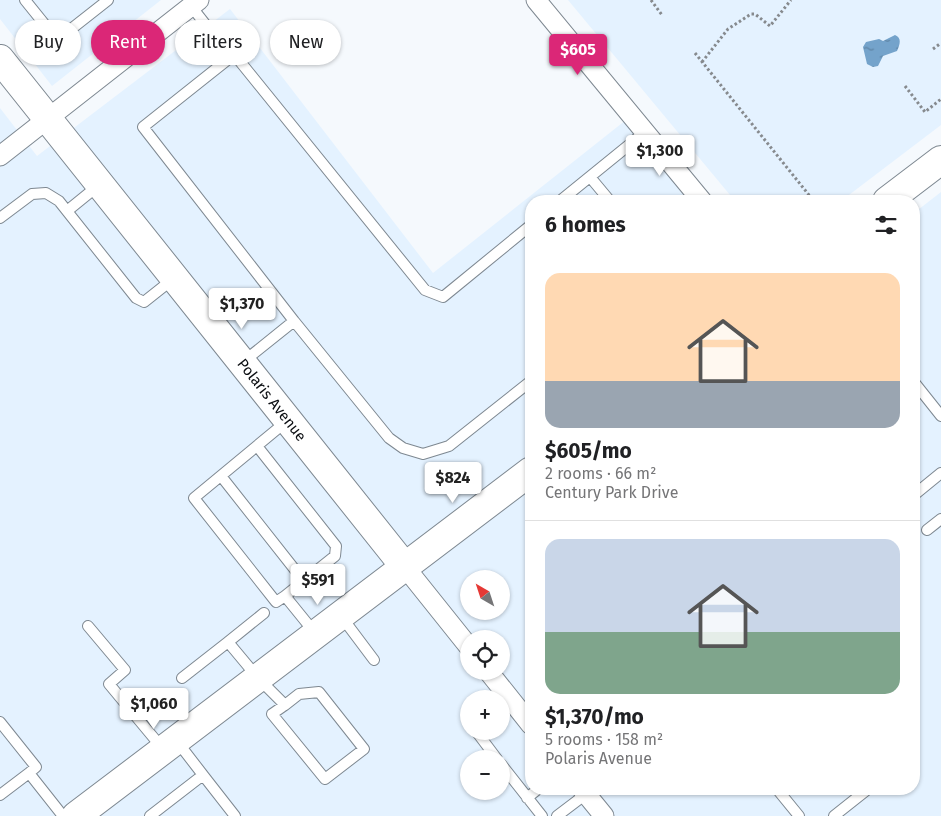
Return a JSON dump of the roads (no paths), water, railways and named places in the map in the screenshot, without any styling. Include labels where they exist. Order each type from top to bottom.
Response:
[{"type":"street","points":[[536,0],[697,195]]},
{"type":"street","points":[[0,156],[195,3]]},
{"type":"street","name":"Polaris Avenue","points":[[0,59],[460,636]]},
{"type":"street","points":[[894,195],[941,160]]},
{"type":"street","points":[[76,816],[341,615],[525,479]]},
{"type":"street","points":[[510,708],[525,721]]},
{"type":"street","points":[[587,795],[604,816]]},
{"type":"lane","points":[[25,0],[54,36],[61,37],[108,0]]},
{"type":"lane","points":[[195,3],[206,20]]},
{"type":"lane","points":[[221,65],[143,127],[294,321],[389,438],[403,448],[424,454],[449,446],[525,386]]},
{"type":"lane","points":[[243,65],[425,290],[443,296],[525,230]]},
{"type":"lane","points":[[568,195],[645,132]]},
{"type":"lane","points":[[590,177],[605,195]]},
{"type":"lane","points":[[67,211],[100,184]]},
{"type":"lane","points":[[0,218],[32,194],[46,192],[59,201],[136,298],[144,302],[174,278]]},
{"type":"lane","points":[[242,363],[294,321]]},
{"type":"lane","points":[[920,390],[941,416]]},
{"type":"lane","points":[[256,446],[336,546],[335,556],[276,602],[194,498],[256,446],[288,420]]},
{"type":"lane","points":[[920,489],[941,473]]},
{"type":"lane","points":[[221,476],[303,580]]},
{"type":"lane","points":[[927,530],[941,519]]},
{"type":"lane","points":[[285,596],[316,634]]},
{"type":"lane","points":[[182,678],[264,613]]},
{"type":"lane","points":[[341,615],[374,660]]},
{"type":"lane","points":[[88,626],[125,670],[109,684],[169,745],[203,776],[235,816]]},
{"type":"lane","points":[[228,642],[258,678],[284,704]]},
{"type":"lane","points":[[319,692],[364,749],[325,779],[272,714],[284,704],[299,694],[319,692]]},
{"type":"lane","points":[[0,722],[36,767],[0,795]]},
{"type":"lane","points":[[29,772],[63,816]]},
{"type":"lane","points":[[150,816],[203,776]]},
{"type":"lane","points":[[510,776],[542,816]]},
{"type":"lane","points":[[527,798],[531,795]]},
{"type":"lane","points":[[557,816],[580,795]]},
{"type":"lane","points":[[782,795],[800,816]]},
{"type":"lane","points":[[834,816],[860,795]]},
{"type":"water","points":[[895,35],[899,38],[900,42],[897,51],[883,56],[878,66],[873,67],[867,64],[863,47],[866,42],[879,39],[883,41]]}]
